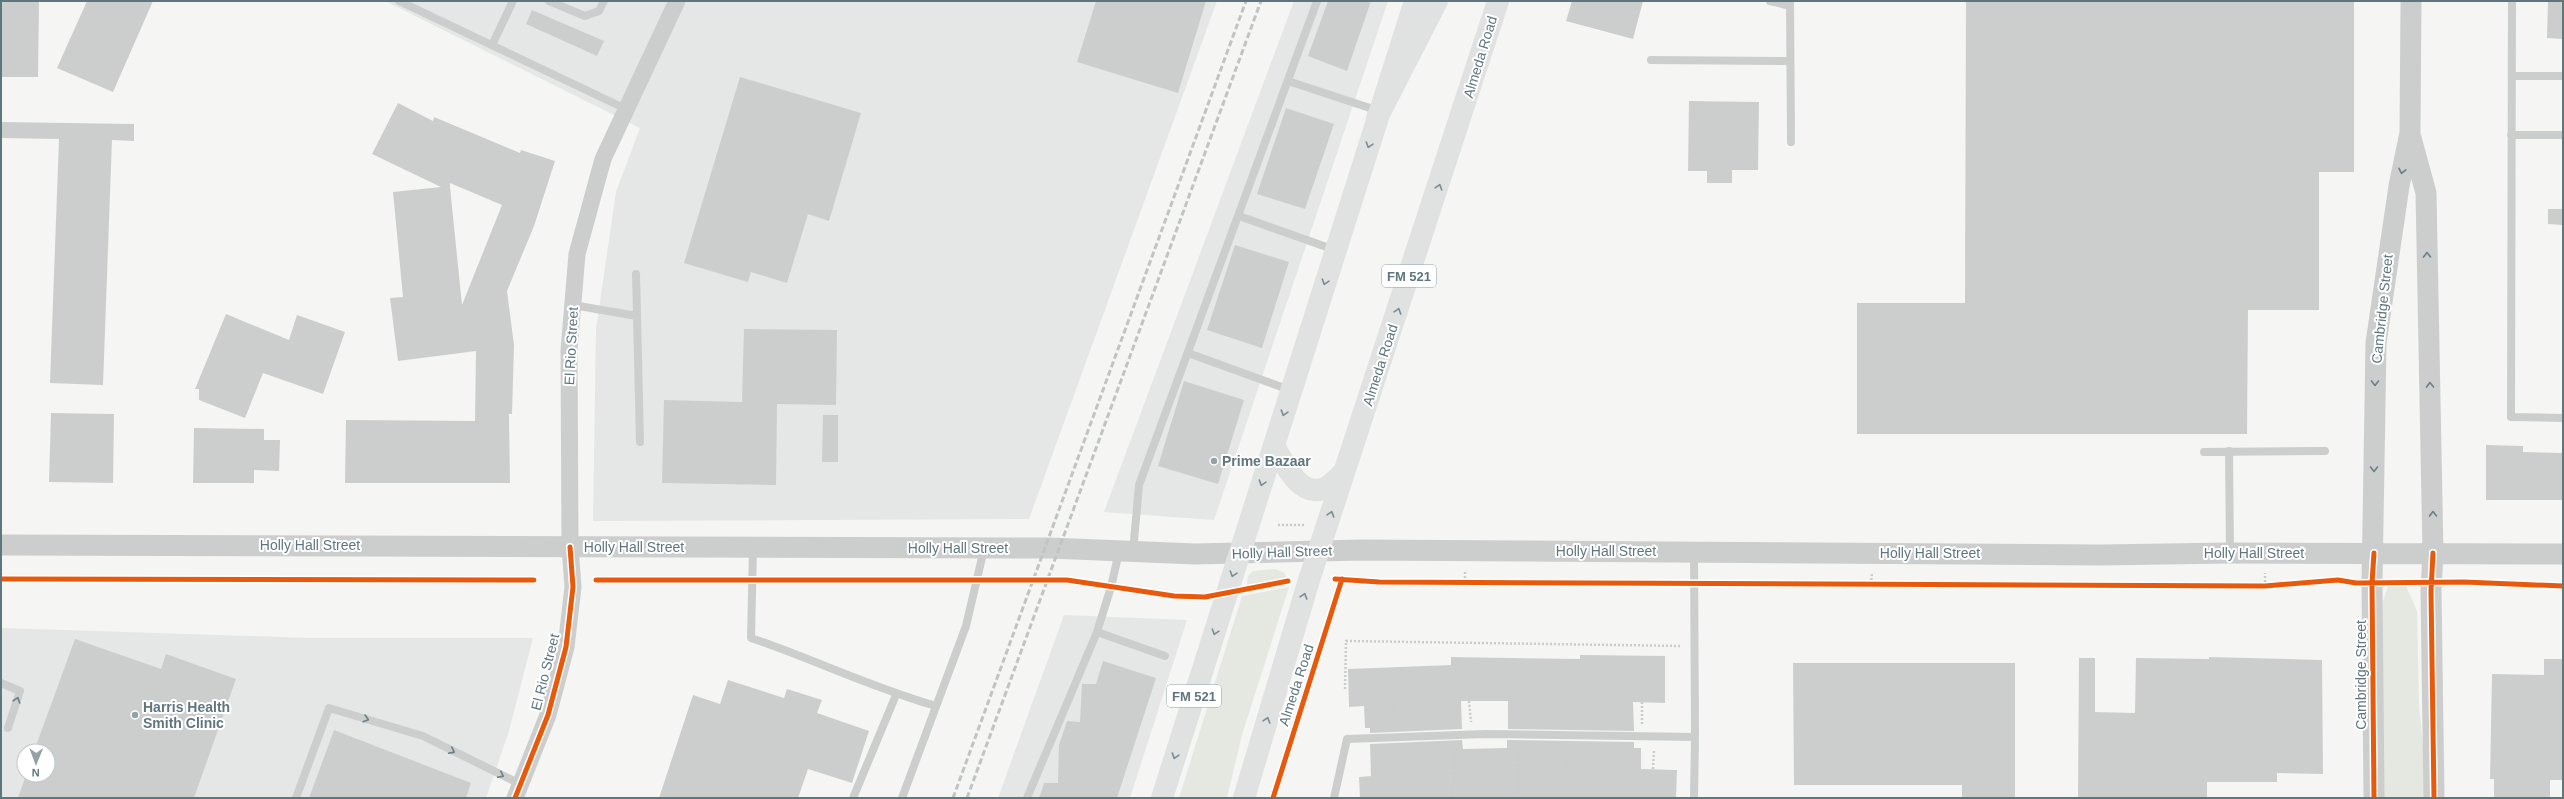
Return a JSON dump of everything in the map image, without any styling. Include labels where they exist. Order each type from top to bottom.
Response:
[{"type":"main road","name":"FM 521","points":[[1162,798],[1415,1]]},
{"type":"main road","points":[[1378,115],[1437,1]]},
{"type":"main road","name":"Almeda Road","points":[[1244,798],[1344,472],[1498,1]]},
{"type":"main road","points":[[1274,446],[1293,477],[1302,486],[1313,490],[1325,488],[1344,472]]},
{"type":"street","name":"El Rio Street","points":[[517,791],[548,715],[566,647],[573,587],[570,547],[569,350],[577,254],[603,159],[677,1]]},
{"type":"street","name":"Cambridge Street","points":[[2374,798],[2372,583],[2374,553],[2376,342],[2399,186],[2410,133],[2411,1]]},
{"type":"street","name":"Cambridge Street","points":[[2410,133],[2426,193],[2433,554],[2431,591],[2434,798]]},
{"type":"street","name":"Holly Hall Street","points":[[1,545],[1050,548],[1196,554],[1319,551],[1694,551],[2101,555],[2230,553],[2563,554]]},
{"type":"lane","points":[[399,1],[626,109]]},
{"type":"lane","points":[[492,45],[514,1]]},
{"type":"lane","points":[[549,1],[585,16],[599,11],[604,1]]},
{"type":"lane","points":[[1027,798],[1097,632],[1111,587],[1126,551],[1138,485],[1239,216],[1317,1]]},
{"type":"lane","points":[[1770,1],[1790,4],[1791,142]]},
{"type":"lane","points":[[2512,1],[2511,417],[2563,418]]},
{"type":"lane","points":[[1651,60],[1790,60]]},
{"type":"lane","points":[[2512,76],[2563,76]]},
{"type":"lane","points":[[1288,81],[1378,115]]},
{"type":"lane","points":[[2511,135],[2563,135]]},
{"type":"lane","points":[[1239,216],[1335,250]]},
{"type":"lane","points":[[636,274],[640,442]]},
{"type":"lane","points":[[573,305],[637,316]]},
{"type":"lane","points":[[1188,353],[1291,390]]},
{"type":"lane","points":[[2204,452],[2325,451]]},
{"type":"lane","points":[[2229,452],[2230,553]]},
{"type":"lane","points":[[753,548],[751,638],[850,674],[896,695],[936,706]]},
{"type":"lane","points":[[902,798],[966,626],[984,549]]},
{"type":"lane","points":[[1694,551],[1694,798]]},
{"type":"lane","points":[[1097,632],[1165,656]]},
{"type":"lane","points":[[1,683],[20,691],[8,728]]},
{"type":"lane","points":[[853,798],[896,695]]},
{"type":"lane","points":[[296,798],[329,708],[423,736],[517,791]]},
{"type":"lane","points":[[1334,798],[1347,739],[1519,734],[1695,737]]},
{"type":"path","points":[[1278,525],[1311,525]]},
{"type":"path","points":[[1457,582],[1472,582]]},
{"type":"path","points":[[1864,584],[1879,584]]},
{"type":"path","points":[[2257,586],[2273,585]]},
{"type":"path","points":[[1345,689],[1346,641],[1694,647]]},
{"type":"path","points":[[1469,701],[1472,735]]},
{"type":"path","points":[[1601,701],[1601,708]]},
{"type":"path","points":[[1511,702],[1512,707]]},
{"type":"path","points":[[1548,702],[1548,707]]},
{"type":"path","points":[[1642,702],[1642,736]]},
{"type":"path","points":[[1394,706],[1395,710]]},
{"type":"path","points":[[1517,798],[1519,734]]},
{"type":"path","points":[[1453,798],[1452,777],[1456,766],[1456,736]]},
{"type":"path","points":[[1653,769],[1655,736]]},
{"type":"path","points":[[1566,763],[1566,768]]},
{"type":"path","points":[[1608,764],[1608,769]]},
{"type":"shaded area","points":[[385,1],[1217,1],[1029,519],[593,521],[596,329],[616,192],[640,128]]},
{"type":"shaded area","points":[[1294,1],[1388,1],[1214,520],[1104,512]]},
{"type":"shaded area","points":[[1276,569],[1284,573],[1287,578],[1247,586],[1248,576],[1253,571]]},
{"type":"shaded area","points":[[2388,586],[2406,586],[2417,611],[2419,705],[2428,798],[2382,798],[2382,627],[2383,601]]},
{"type":"shaded area","points":[[1289,587],[1242,735],[1227,798],[1179,798],[1242,596]]},
{"type":"shaded area","points":[[1064,615],[1187,620],[1130,798],[998,798]]},
{"type":"shaded area","points":[[1,628],[313,638],[533,638],[509,731],[486,798],[1,798]]},
{"type":"building","points":[[1,1],[39,1],[38,77],[1,77]]},
{"type":"building","points":[[87,1],[153,1],[113,92],[57,68]]},
{"type":"building","points":[[1096,1],[1206,1],[1178,93],[1077,62]]},
{"type":"building","points":[[1328,1],[1371,1],[1347,71],[1308,56]]},
{"type":"building","points":[[1572,1],[1643,1],[1633,39],[1566,21]]},
{"type":"building","points":[[1966,1],[2354,1],[2354,172],[2319,172],[2319,310],[2248,310],[2247,434],[1857,434],[1857,303],[1965,303]]},
{"type":"building","points":[[2548,1],[2563,1],[2563,39],[2547,38]]},
{"type":"building","points":[[532,10],[604,41],[597,56],[526,24]]},
{"type":"building","points":[[740,77],[861,113],[829,221],[808,214],[787,283],[751,272],[748,282],[684,263]]},
{"type":"building","points":[[1689,101],[1759,102],[1758,170],[1732,170],[1732,183],[1707,183],[1707,171],[1688,171]]},
{"type":"building","points":[[398,103],[433,121],[434,117],[520,153],[521,150],[555,161],[534,226],[507,291],[514,345],[512,414],[509,414],[510,483],[345,483],[346,420],[475,421],[476,351],[398,361],[390,298],[403,297],[393,192],[441,187],[372,154]],"holes":[[[450,183],[502,205],[462,305]]]},
{"type":"building","points":[[1286,108],[1334,124],[1305,209],[1257,194]]},
{"type":"building","points":[[1,122],[134,124],[134,141],[112,140],[103,385],[50,383],[59,139],[1,138]]},
{"type":"building","points":[[2548,209],[2563,209],[2563,225],[2548,224]]},
{"type":"building","points":[[1235,245],[1289,262],[1262,348],[1207,330]]},
{"type":"building","points":[[226,314],[289,340],[297,315],[345,332],[323,394],[263,373],[245,418],[199,400],[199,389],[195,389]]},
{"type":"building","points":[[744,329],[837,330],[836,405],[777,404],[776,485],[662,483],[664,400],[742,402]]},
{"type":"building","points":[[1184,381],[1244,400],[1218,484],[1158,466]]},
{"type":"building","points":[[51,413],[114,414],[113,483],[49,482]]},
{"type":"building","points":[[823,415],[838,415],[838,462],[822,462]]},
{"type":"building","points":[[194,428],[264,429],[264,440],[280,440],[279,471],[254,470],[254,483],[193,483]]},
{"type":"building","points":[[2486,445],[2523,446],[2523,452],[2563,453],[2563,500],[2486,500]]},
{"type":"building","name":"Harris Health Smith Clinic","points":[[75,639],[161,669],[166,654],[236,679],[194,798],[18,798],[23,783],[56,783],[56,743],[37,743]]},
{"type":"building","points":[[1580,655],[1665,656],[1665,703],[1633,702],[1634,731],[1508,729],[1508,701],[1461,701],[1462,729],[1370,733],[1370,728],[1365,728],[1364,706],[1349,707],[1348,669],[1451,665],[1451,657],[1580,659]]},
{"type":"building","points":[[2209,657],[2322,660],[2323,774],[2277,773],[2277,782],[2207,782],[2207,798],[2078,798],[2079,658],[2095,658],[2095,712],[2135,713],[2136,658],[2209,659]]},
{"type":"building","points":[[2544,659],[2563,659],[2562,780],[2550,780],[2550,798],[2494,798],[2494,779],[2490,779],[2492,674],[2544,675]]},
{"type":"building","points":[[1103,661],[1156,678],[1117,798],[1039,798],[1044,783],[1058,783],[1059,745],[1067,721],[1080,722],[1082,684],[1096,684]]},
{"type":"building","points":[[1793,663],[2015,663],[2015,798],[1962,798],[1962,785],[1794,785]]},
{"type":"building","points":[[728,680],[784,698],[787,689],[822,700],[817,713],[869,731],[852,783],[808,769],[798,798],[659,798],[693,695],[720,704]]},
{"type":"building","points":[[334,730],[471,783],[466,798],[309,798]]},
{"type":"building","points":[[1462,740],[1463,749],[1507,748],[1507,740],[1634,742],[1634,748],[1641,748],[1641,769],[1677,770],[1676,798],[1360,798],[1359,777],[1371,776],[1370,744]]},
{"type":"railway","points":[[953,798],[1246,1]]},
{"type":"railway","points":[[967,798],[1261,1]]},
{"type":"cycle path","points":[[515,798],[548,715],[566,647],[573,587],[570,547]]},
{"type":"cycle path","points":[[2374,553],[2372,583],[2374,798]]},
{"type":"cycle path","points":[[2433,553],[2431,591],[2434,798]]},
{"type":"cycle path","points":[[1,579],[534,580]]},
{"type":"cycle path","points":[[1335,579],[1379,582],[2265,586],[2338,580],[2356,583],[2464,582],[2563,586]]},
{"type":"cycle path","points":[[1273,798],[1342,579]]},
{"type":"cycle path","points":[[596,580],[1067,580],[1174,596],[1205,597],[1288,581]]},
{"type":"place","name":"Prime Bazaar","points":[[1214,461]]},
{"type":"place","name":"Harris Health Smith Clinic","points":[[135,715]]}]
